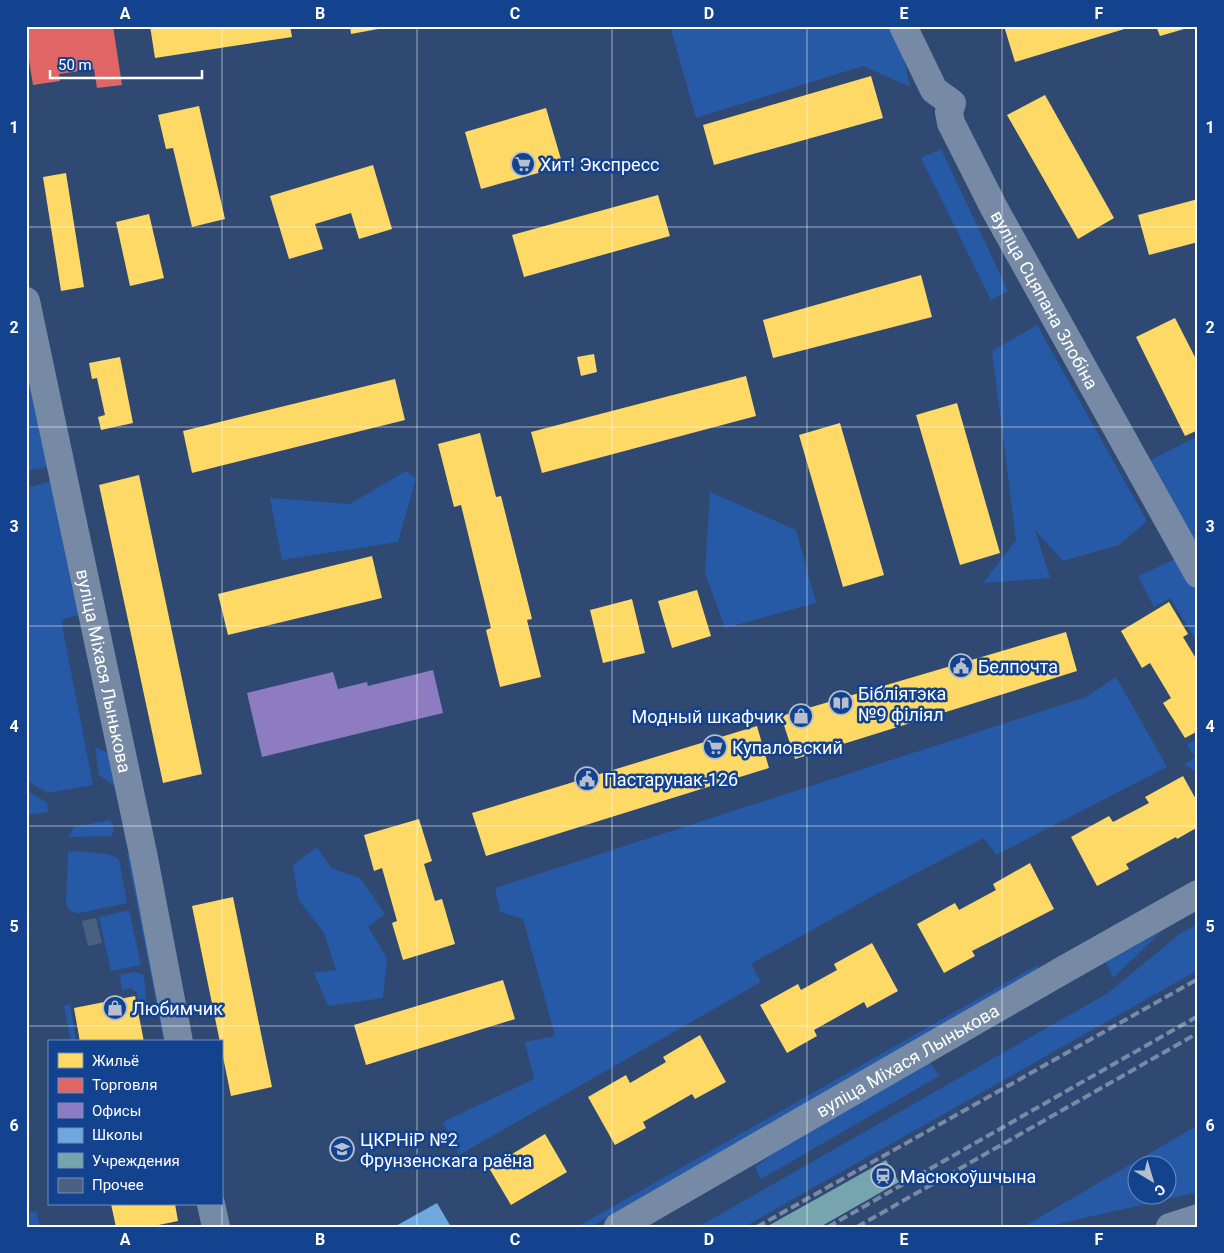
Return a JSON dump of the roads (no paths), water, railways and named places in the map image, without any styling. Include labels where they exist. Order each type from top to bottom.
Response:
[{"type":"main road","points":[[1170,1227],[1198,1218]]},
{"type":"street","name":"вуліца Сцяпана Злобіна","points":[[903,26],[934,90],[952,103],[949,112],[951,123],[994,208],[1198,574]]},
{"type":"street","name":"вуліца Міхася Лынькова","points":[[26,301],[144,858],[179,1040]]},
{"type":"street","name":"вуліца Міхася Лынькова","points":[[618,1227],[1198,894]]},
{"type":"street","points":[[211,1206],[216,1227]]},
{"type":"railway","points":[[757,1227],[1198,979]]},
{"type":"railway","points":[[828,1227],[1198,1016]]},
{"type":"railway","points":[[857,1227],[1198,1033]]},
{"type":"place","name":"Хит! Экспресс","points":[[523,164]]},
{"type":"place","name":"Белпочта","points":[[961,666]]},
{"type":"place","name":"Бібліятэка №9 філіял","points":[[841,703]]},
{"type":"place","name":"Модный шкафчик","points":[[801,716]]},
{"type":"place","name":"Купаловский","points":[[715,747]]},
{"type":"place","name":"Пастарунак-126","points":[[587,779]]},
{"type":"place","name":"Любимчик","points":[[115,1008]]},
{"type":"place","name":"ЦКРНіР №2 Фрунзенскага раёна","points":[[342,1149]]},
{"type":"place","name":"Масюкоўшчына","points":[[883,1176]]}]
